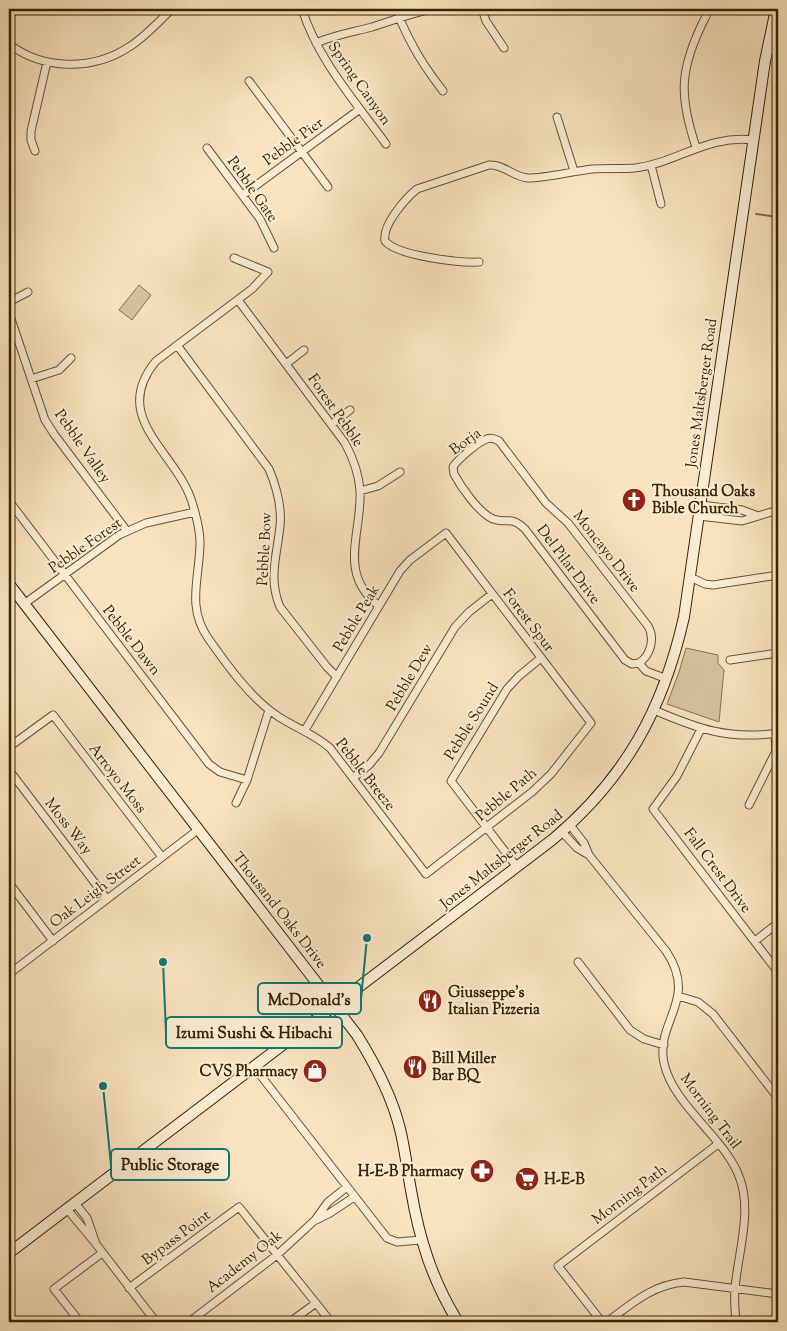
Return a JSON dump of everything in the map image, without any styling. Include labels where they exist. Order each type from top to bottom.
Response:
[{"type":"main road","name":"Jones Maltsberger Road","points":[[9,1253],[566,828],[617,773],[640,739],[667,679],[684,617],[765,61],[776,9]]},
{"type":"main road","name":"Thousand Oaks Drive","points":[[9,584],[357,1035],[384,1085],[397,1116],[421,1240],[430,1268],[458,1322]]},
{"type":"street","points":[[9,44],[28,56],[47,62],[88,63],[111,56],[129,47],[172,9]]},
{"type":"street","name":"Spring Canyon","points":[[302,9],[325,60],[386,144]]},
{"type":"street","points":[[316,43],[338,34],[372,27],[399,17],[432,9]]},
{"type":"street","points":[[482,9],[486,20],[504,48]]},
{"type":"street","points":[[696,148],[687,121],[683,84],[689,55],[706,16]]},
{"type":"street","points":[[399,17],[420,61],[443,91]]},
{"type":"street","points":[[35,150],[31,140],[31,131],[47,62]]},
{"type":"street","points":[[249,81],[328,187]]},
{"type":"street","name":"Pebble Pier","points":[[243,196],[360,109]]},
{"type":"street","points":[[557,117],[574,171]]},
{"type":"street","points":[[479,262],[463,263],[392,248],[385,241],[385,230],[411,194],[417,189],[489,165],[501,166],[519,176],[527,178],[602,168],[633,168],[651,165],[696,148],[736,138],[754,140]]},
{"type":"street","name":"Pebble Gate","points":[[208,148],[260,219],[274,248]]},
{"type":"street","points":[[651,165],[661,204]]},
{"type":"street","points":[[177,345],[238,300],[268,272],[234,258]]},
{"type":"street","points":[[9,302],[28,292]]},
{"type":"street","name":"Forest Pebble","points":[[238,300],[332,424],[352,457],[360,491],[353,557],[354,568],[364,591],[379,606]]},
{"type":"street","name":"Pebble Valley","points":[[9,313],[45,420],[127,531]]},
{"type":"street","name":"Pebble Breeze","points":[[177,345],[156,361],[149,371],[141,391],[140,409],[148,432],[186,486],[195,512],[200,542],[195,600],[201,624],[208,638],[248,690],[269,710],[291,724],[305,730],[330,748],[426,874]]},
{"type":"street","name":"Pebble Bow","points":[[177,345],[269,469],[277,490],[280,509],[280,526],[273,576],[277,599],[280,607],[337,677]]},
{"type":"street","points":[[286,364],[304,350]]},
{"type":"street","points":[[31,379],[59,370],[71,358]]},
{"type":"street","points":[[332,424],[350,410]]},
{"type":"street","name":"Borja","points":[[453,467],[457,461],[486,439],[493,438]]},
{"type":"street","name":"Moncayo Drive","points":[[493,438],[499,441],[546,503],[568,522],[648,626],[653,636],[652,642],[644,660],[639,663]]},
{"type":"street","name":"Del Pilar Drive","points":[[453,467],[455,477],[482,512],[494,519],[512,520],[525,529],[622,656],[632,664],[639,663]]},
{"type":"street","points":[[360,491],[378,486],[400,472]]},
{"type":"street","name":"Pebble Dawn","points":[[9,501],[210,764],[220,772],[247,780]]},
{"type":"street","points":[[701,505],[742,510],[758,516]]},
{"type":"street","points":[[723,519],[724,508]]},
{"type":"street","points":[[699,516],[742,521],[778,510]]},
{"type":"street","name":"Pebble Forest","points":[[24,604],[127,531],[146,523],[195,512]]},
{"type":"street","name":"Pebble Peak","points":[[305,730],[404,566],[446,533]]},
{"type":"street","name":"Forest Spur","points":[[446,533],[591,722]]},
{"type":"street","points":[[690,577],[705,584],[714,585],[778,576]]},
{"type":"street","name":"Pebble Dew","points":[[353,778],[379,754],[455,627],[469,612],[492,594]]},
{"type":"street","points":[[730,660],[778,653]]},
{"type":"street","name":"Pebble Sound","points":[[487,828],[450,781],[506,689],[541,658]]},
{"type":"street","points":[[639,663],[646,671],[667,679]]},
{"type":"street","points":[[236,803],[247,780],[269,710]]},
{"type":"street","points":[[654,710],[688,725],[725,734],[777,734],[776,751],[749,805]]},
{"type":"street","name":"Arroyo Moss","points":[[9,747],[53,715],[162,857]]},
{"type":"street","name":"Pebble Path","points":[[426,874],[524,800],[551,774],[591,722]]},
{"type":"street","name":"Fall Crest Drive","points":[[701,729],[677,776],[653,809],[778,972]]},
{"type":"street","name":"Moss Way","points":[[9,770],[107,899]]},
{"type":"street","points":[[487,828],[517,867]]},
{"type":"street","name":"Morning Trail","points":[[566,828],[577,848],[589,855],[670,957],[677,976],[678,996],[676,1009],[665,1035],[664,1044],[664,1060],[670,1081],[737,1171],[744,1195],[744,1214],[735,1289],[736,1322]]},
{"type":"street","name":"Oak Leigh Street","points":[[9,974],[199,829]]},
{"type":"street","points":[[9,883],[53,941]]},
{"type":"street","points":[[755,941],[778,923]]},
{"type":"street","points":[[578,962],[630,1030],[644,1039],[664,1044]]},
{"type":"street","points":[[678,996],[698,1002],[713,1014],[778,1098]]},
{"type":"street","points":[[254,1067],[387,1238],[397,1242],[421,1240]]},
{"type":"street","name":"Morning Path","points":[[602,1322],[558,1266],[718,1144]]},
{"type":"street","name":"Academy Oak","points":[[189,1322],[276,1255],[315,1220],[328,1202],[347,1187]]},
{"type":"street","name":"Academy Oak","points":[[315,1220],[330,1214],[354,1197]]},
{"type":"street","points":[[71,1206],[102,1253],[156,1322]]},
{"type":"street","name":"Bypass Point","points":[[130,1288],[239,1207],[276,1255]]},
{"type":"street","points":[[80,1322],[54,1289],[102,1253]]},
{"type":"street","points":[[276,1255],[331,1322]]},
{"type":"street","points":[[607,1322],[645,1294],[668,1285],[684,1282],[778,1294]]},
{"type":"street","points":[[290,1322],[316,1303]]},
{"type":"shaded area","points":[[139,285],[151,295],[132,320],[119,310]]},
{"type":"shaded area","points":[[686,648],[718,655],[718,663],[724,670],[719,722],[667,704]]},
{"type":"waterway","points":[[756,214],[778,217]]},
{"type":"place","name":"Thousand Oaks Bible Church","points":[[634,500]]},
{"type":"place","name":"McDonald's","points":[[367,938]]},
{"type":"place","name":"Izumi Sushi & Hibachi","points":[[163,962]]},
{"type":"place","name":"Giusseppe's Italian Pizzeria","points":[[430,1001]]},
{"type":"place","name":"Bill Miller Bar BQ","points":[[415,1067]]},
{"type":"place","name":"CVS Pharmacy","points":[[315,1071]]},
{"type":"place","name":"Public Storage","points":[[103,1086]]},
{"type":"place","name":"H-E-B Pharmacy","points":[[482,1171]]},
{"type":"place","name":"H-E-B","points":[[527,1179]]}]
